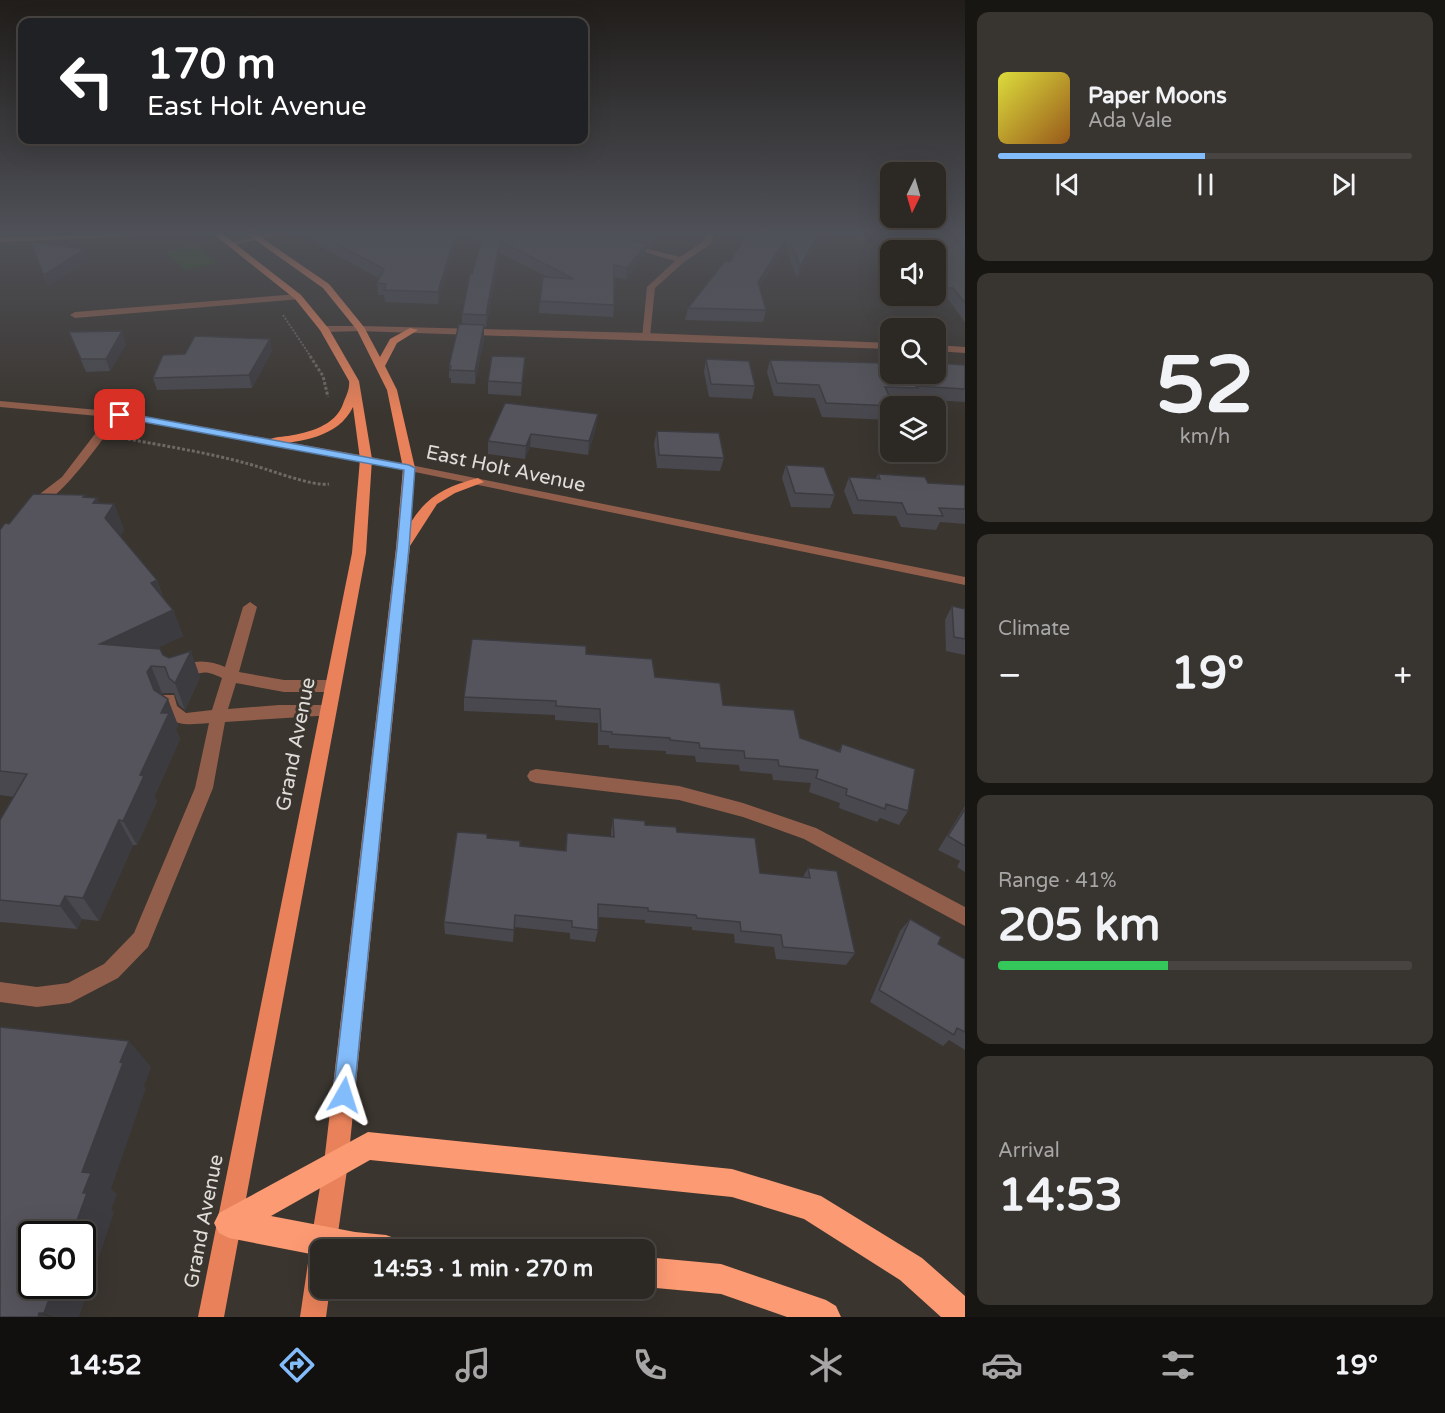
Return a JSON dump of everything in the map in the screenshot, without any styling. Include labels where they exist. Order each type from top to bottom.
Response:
[{"type":"highway","points":[[229,1222],[368,1146],[732,1183],[811,1206],[911,1269],[965,1317]]},
{"type":"highway","points":[[229,1222],[310,1247]]},
{"type":"highway","points":[[655,1273],[721,1279],[815,1311],[825,1317]]},
{"type":"main road","name":"Grand Avenue","points":[[211,1317],[358,553],[366,459],[355,386],[324,328],[294,293]]},
{"type":"main road","points":[[325,1239],[336,1163],[403,548],[409,468],[392,390],[361,329],[332,293]]},
{"type":"main road","points":[[380,366],[393,341],[412,330]]},
{"type":"main road","points":[[271,442],[299,437],[329,427],[345,413],[355,386]]},
{"type":"main road","points":[[403,548],[421,514],[440,494],[478,482]]},
{"type":"main road","points":[[313,1317],[316,1299]]},
{"type":"street","points":[[645,336],[650,293]]},
{"type":"street","points":[[75,315],[273,301],[298,297]]},
{"type":"street","points":[[324,328],[645,336],[880,346]]},
{"type":"street","points":[[946,349],[965,350]]},
{"type":"street","name":"East Holt Avenue","points":[[0,404],[115,415],[366,459],[965,582]]},
{"type":"street","points":[[24,512],[66,480],[115,415]]},
{"type":"street","points":[[0,992],[37,997],[70,993],[111,971],[141,940],[204,788],[218,717],[250,607]]},
{"type":"street","points":[[180,676],[193,668],[208,665],[231,676],[284,686],[332,686]]},
{"type":"street","points":[[168,699],[170,709],[183,719],[279,711],[327,711]]},
{"type":"street","points":[[536,776],[679,793],[743,810],[810,833],[965,917]]},
{"type":"path","points":[[273,301],[323,376],[329,400]]},
{"type":"path","points":[[100,434],[185,449],[288,474],[318,486],[329,484]]},
{"type":"building","points":[[466,293],[490,293],[486,315],[462,314]]},
{"type":"building","points":[[541,293],[614,293],[614,305],[540,301]]},
{"type":"building","points":[[699,293],[761,293],[766,310],[688,308]]},
{"type":"building","points":[[957,293],[965,293],[965,303]]},
{"type":"building","points":[[459,324],[484,325],[475,371],[450,370]]},
{"type":"building","points":[[122,331],[106,359],[81,359],[69,332]]},
{"type":"building","points":[[195,336],[270,339],[249,375],[153,378],[163,355],[185,354]]},
{"type":"building","points":[[492,356],[525,357],[522,383],[488,381]]},
{"type":"building","points":[[706,359],[749,361],[755,386],[711,384]]},
{"type":"building","points":[[770,360],[880,363],[880,384],[946,384],[946,364],[965,365],[965,389],[885,387],[889,396],[880,396],[880,405],[826,403],[819,385],[777,383]]},
{"type":"building","points":[[505,403],[598,414],[589,441],[531,434],[526,446],[488,441]]},
{"type":"building","points":[[657,431],[719,433],[724,458],[659,455]]},
{"type":"building","points":[[786,465],[824,467],[835,495],[795,493]]},
{"type":"building","points":[[878,474],[925,477],[928,483],[965,485],[965,509],[939,508],[943,516],[907,514],[902,503],[858,500],[849,477],[880,479]]},
{"type":"building","points":[[33,494],[85,495],[83,497],[97,498],[93,503],[114,504],[105,518],[157,580],[151,583],[173,610],[100,644],[160,649],[163,655],[169,658],[191,651],[175,683],[169,678],[165,667],[151,666],[147,672],[154,690],[168,699],[161,713],[169,713],[140,775],[144,776],[123,821],[119,820],[83,898],[65,896],[60,906],[0,900],[0,820],[27,774],[0,771],[0,530],[5,523],[9,524]]},
{"type":"building","points":[[952,606],[965,609],[965,639],[954,637]]},
{"type":"building","points":[[472,639],[586,646],[586,654],[652,659],[655,677],[720,683],[723,705],[794,710],[800,738],[840,752],[842,744],[915,769],[908,811],[886,804],[885,809],[846,795],[847,789],[816,778],[818,770],[779,766],[778,760],[745,758],[744,751],[700,748],[699,743],[670,740],[670,738],[612,734],[612,732],[601,731],[600,709],[556,706],[556,701],[464,697]]},
{"type":"building","points":[[965,809],[965,846],[948,836]]},
{"type":"building","points":[[613,818],[645,821],[645,825],[676,827],[677,832],[755,838],[760,873],[810,878],[808,868],[837,871],[855,953],[783,947],[781,935],[741,931],[740,922],[648,911],[648,908],[598,904],[598,930],[572,927],[572,921],[515,915],[514,930],[444,922],[457,832],[487,834],[487,838],[520,841],[520,846],[566,851],[567,833],[614,837]]},
{"type":"building","points":[[910,919],[941,937],[938,944],[965,959],[965,1032],[957,1028],[954,1035],[879,990]]},
{"type":"building","points":[[0,1027],[129,1041],[82,1172],[91,1173],[83,1193],[87,1193],[77,1221],[18,1221],[18,1299],[49,1299],[44,1313],[39,1313],[38,1317],[0,1317]]},
{"type":"route","points":[[120,415],[409,468],[403,548],[344,1095]]}]
